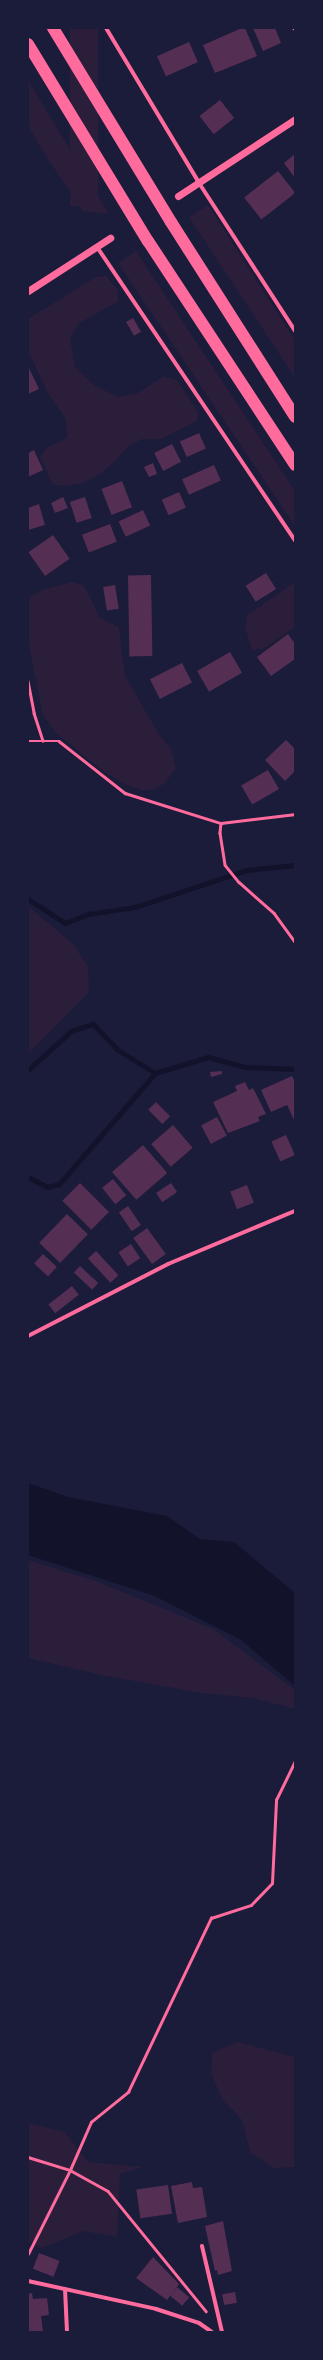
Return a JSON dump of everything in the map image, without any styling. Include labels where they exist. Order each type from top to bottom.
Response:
[{"type":"highway","points":[[53,28],[171,222],[295,417]]},
{"type":"highway","points":[[28,44],[148,242],[295,465]]},
{"type":"street","points":[[106,28],[198,183],[295,331]]},
{"type":"street","points":[[178,196],[295,118]]},
{"type":"street","points":[[28,291],[110,238]]},
{"type":"street","points":[[97,247],[295,541]]},
{"type":"street","points":[[28,1336],[168,1264],[295,1211]]},
{"type":"street","points":[[202,2246],[222,2332]]},
{"type":"street","points":[[28,2281],[156,2309],[199,2323],[212,2332]]},
{"type":"street","points":[[65,2289],[67,2332]]},
{"type":"path","points":[[28,681],[34,713],[43,741]]},
{"type":"path","points":[[28,741],[59,742],[125,793],[221,823],[295,814]]},
{"type":"path","points":[[221,823],[220,833],[225,865],[239,882],[274,913],[295,942]]},
{"type":"path","points":[[28,2254],[70,2170],[91,2122],[128,2092],[211,1918],[251,1905],[272,1883],[276,1800],[295,1761]]},
{"type":"path","points":[[28,2157],[70,2170],[108,2191],[204,2309],[220,2323]]},
{"type":"shaded area","points":[[70,28],[98,28],[98,206],[70,206]]},
{"type":"shaded area","points":[[28,80],[109,214],[83,211],[49,161],[28,126]]},
{"type":"shaded area","points":[[208,205],[295,340],[295,378],[189,217]]},
{"type":"shaded area","points":[[136,251],[295,491],[295,526],[118,263]]},
{"type":"shaded area","points":[[106,276],[118,290],[118,302],[79,323],[70,339],[75,367],[95,386],[119,397],[138,393],[164,376],[177,380],[198,412],[197,421],[161,439],[142,439],[129,446],[111,465],[97,476],[83,483],[66,486],[52,484],[40,456],[48,447],[67,438],[66,419],[49,395],[28,351],[28,319],[96,277]]},
{"type":"shaded area","points":[[71,582],[84,585],[100,618],[119,627],[125,676],[160,736],[171,748],[176,768],[165,783],[154,790],[142,790],[126,785],[103,771],[56,733],[43,715],[28,641],[28,598],[39,591]]},
{"type":"shaded area","points":[[295,582],[295,627],[263,649],[252,650],[245,627],[247,615]]},
{"type":"shaded area","points":[[28,906],[73,944],[88,966],[89,992],[28,1054]]},
{"type":"shaded area","points":[[28,1483],[68,1497],[167,1516],[200,1539],[234,1542],[295,1593],[295,1686],[241,1640],[155,1596],[28,1555]]},
{"type":"shaded area","points":[[28,1560],[96,1581],[213,1629],[295,1690],[295,1709],[252,1698],[202,1693],[106,1676],[28,1658]]},
{"type":"shaded area","points":[[238,2042],[295,2057],[295,2167],[273,2168],[250,2152],[242,2120],[222,2099],[211,2073],[212,2053]]},
{"type":"shaded area","points":[[28,2123],[65,2132],[88,2162],[143,2167],[120,2174],[117,2237],[83,2231],[42,2248],[28,2241]]},
{"type":"building","points":[[245,28],[257,56],[215,73],[203,45]]},
{"type":"building","points":[[253,28],[275,28],[281,43],[263,51]]},
{"type":"building","points":[[189,42],[198,62],[166,76],[157,56]]},
{"type":"building","points":[[220,100],[234,118],[214,134],[200,116]]},
{"type":"building","points":[[295,154],[295,178],[284,163]]},
{"type":"building","points":[[278,171],[295,193],[261,220],[244,197]]},
{"type":"building","points":[[133,318],[141,332],[134,336],[126,322]]},
{"type":"building","points":[[28,366],[39,389],[28,394]]},
{"type":"building","points":[[199,433],[206,449],[187,457],[180,442]]},
{"type":"building","points":[[172,444],[181,462],[163,471],[154,453]]},
{"type":"building","points":[[34,450],[43,470],[28,477],[28,453]]},
{"type":"building","points":[[153,463],[157,474],[149,477],[144,467]]},
{"type":"building","points":[[214,465],[221,481],[189,495],[182,479]]},
{"type":"building","points":[[122,481],[132,507],[111,515],[101,489]]},
{"type":"building","points":[[179,492],[186,508],[169,515],[162,500]]},
{"type":"building","points":[[63,497],[68,508],[55,513],[51,503]]},
{"type":"building","points":[[85,497],[92,518],[77,523],[70,502]]},
{"type":"building","points":[[39,504],[45,525],[28,530],[28,508]]},
{"type":"building","points":[[143,510],[150,525],[126,537],[119,521]]},
{"type":"building","points":[[110,524],[117,542],[89,552],[82,535]]},
{"type":"building","points":[[53,535],[70,559],[45,576],[28,552]]},
{"type":"building","points":[[266,573],[276,589],[256,602],[246,586]]},
{"type":"building","points":[[128,575],[151,575],[152,656],[129,656]]},
{"type":"building","points":[[115,585],[119,609],[107,611],[103,587]]},
{"type":"building","points":[[288,634],[295,644],[295,659],[271,676],[257,657]]},
{"type":"building","points":[[230,652],[242,673],[209,692],[197,671]]},
{"type":"building","points":[[182,663],[192,683],[160,699],[150,679]]},
{"type":"building","points":[[286,740],[295,749],[295,771],[285,781],[265,760]]},
{"type":"building","points":[[268,770],[279,789],[252,805],[241,786]]},
{"type":"building","points":[[222,1071],[222,1074],[211,1077],[210,1072]]},
{"type":"building","points":[[292,1076],[295,1082],[295,1122],[287,1105],[271,1112],[261,1090]]},
{"type":"building","points":[[245,1082],[249,1090],[253,1088],[266,1114],[258,1117],[260,1121],[228,1133],[213,1102],[237,1091],[235,1086]]},
{"type":"building","points":[[156,1102],[170,1116],[162,1124],[148,1110]]},
{"type":"building","points":[[217,1117],[227,1136],[211,1144],[201,1125]]},
{"type":"building","points":[[173,1125],[193,1148],[171,1167],[151,1144]]},
{"type":"building","points":[[286,1135],[295,1155],[280,1162],[271,1142]]},
{"type":"building","points":[[143,1145],[167,1173],[136,1200],[112,1172]]},
{"type":"building","points":[[113,1179],[126,1195],[115,1204],[102,1188]]},
{"type":"building","points":[[80,1183],[109,1212],[91,1230],[62,1201]]},
{"type":"building","points":[[171,1183],[177,1192],[162,1202],[156,1193]]},
{"type":"building","points":[[247,1185],[254,1203],[237,1209],[230,1191]]},
{"type":"building","points":[[128,1206],[141,1225],[132,1231],[119,1212]]},
{"type":"building","points":[[67,1214],[88,1234],[60,1263],[39,1243]]},
{"type":"building","points":[[147,1228],[166,1254],[152,1264],[133,1238]]},
{"type":"building","points":[[131,1244],[140,1258],[128,1266],[118,1252]]},
{"type":"building","points":[[96,1251],[119,1275],[110,1283],[88,1259]]},
{"type":"building","points":[[43,1254],[57,1267],[48,1276],[34,1264]]},
{"type":"building","points":[[80,1266],[98,1283],[92,1290],[74,1273]]},
{"type":"building","points":[[72,1286],[79,1295],[55,1313],[48,1304]]},
{"type":"building","points":[[192,2182],[193,2188],[202,2187],[207,2217],[178,2223],[171,2186]]},
{"type":"building","points":[[168,2185],[172,2214],[140,2218],[136,2189]]},
{"type":"building","points":[[223,2221],[232,2271],[218,2275],[217,2270],[215,2271],[205,2226]]},
{"type":"building","points":[[39,2253],[60,2261],[53,2277],[33,2269]]},
{"type":"building","points":[[153,2257],[179,2284],[167,2300],[136,2278]]},
{"type":"building","points":[[177,2287],[189,2297],[182,2306],[170,2295]]},
{"type":"building","points":[[235,2292],[237,2303],[224,2305],[222,2294]]},
{"type":"building","points":[[32,2293],[33,2299],[47,2298],[49,2315],[41,2316],[43,2332],[28,2332],[28,2294]]},
{"type":"waterway","points":[[28,899],[65,923],[89,914],[135,907],[247,870],[295,865]]},
{"type":"waterway","points":[[28,1070],[71,1031],[93,1024],[118,1050],[155,1073],[208,1057],[246,1067],[295,1069]]},
{"type":"waterway","points":[[28,1177],[48,1187],[59,1184],[155,1073]]}]
